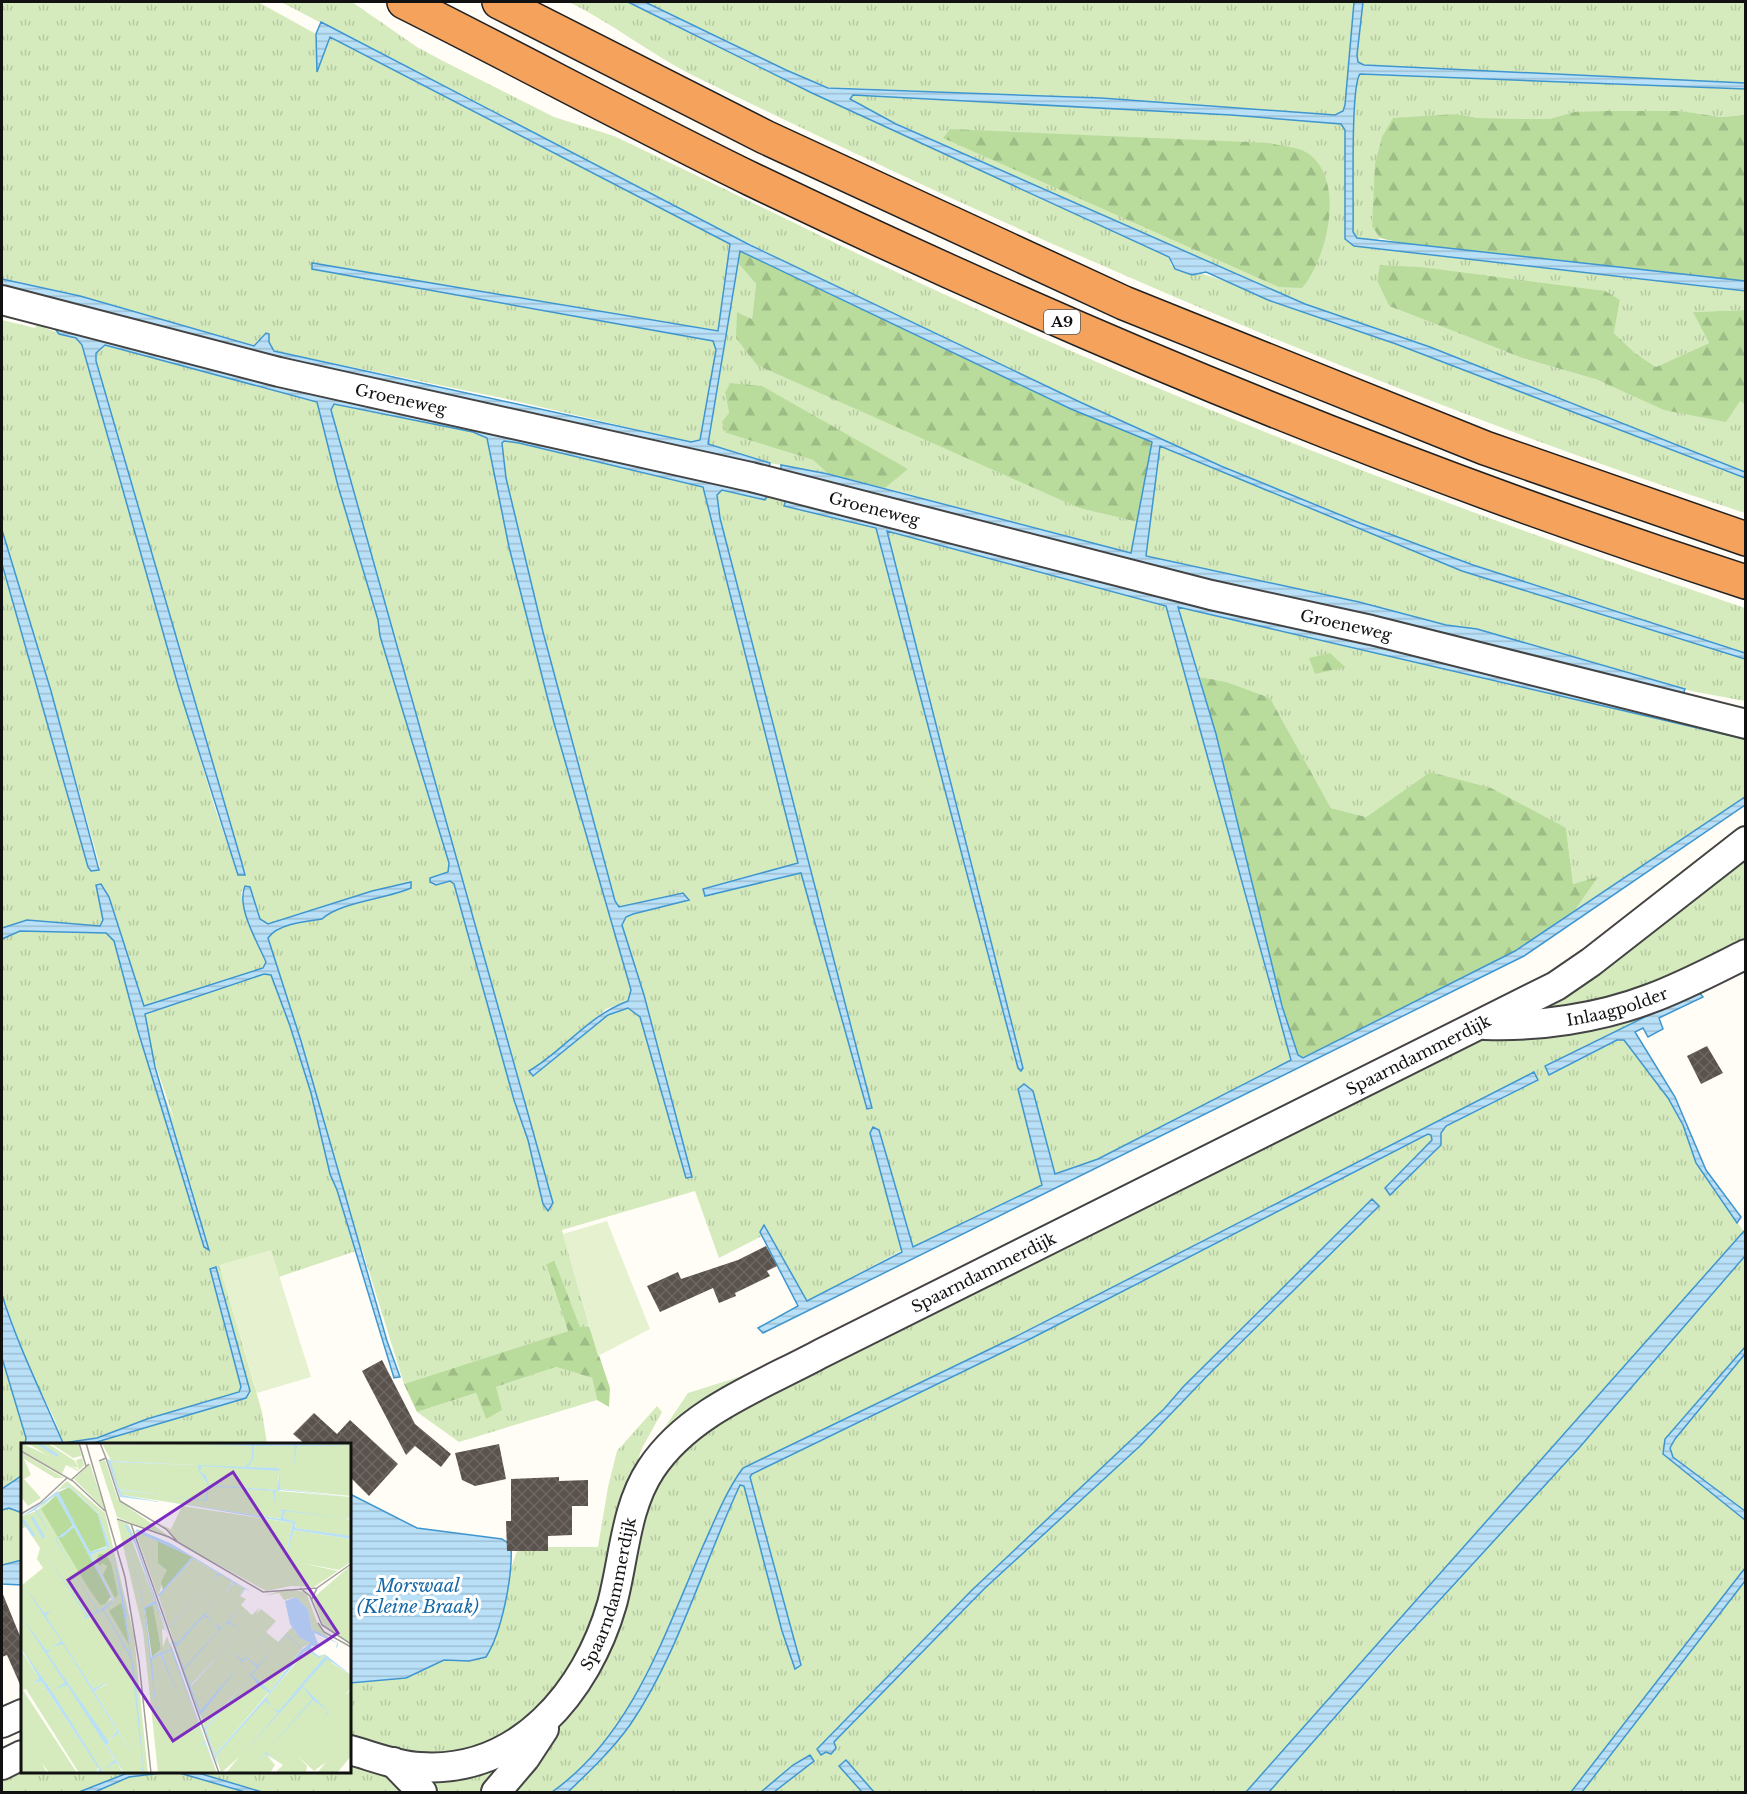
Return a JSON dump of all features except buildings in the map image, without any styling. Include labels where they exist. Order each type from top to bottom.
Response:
[{"type":"highway","name":"A9","points":[[404,2],[748,177],[1107,342],[1347,440],[1472,488],[1615,540],[1746,582]]},
{"type":"highway","points":[[499,2],[765,137],[1124,303],[1485,448],[1746,539]]},
{"type":"street","name":"Groeneweg","points":[[2,300],[279,372],[751,477],[1211,595],[1371,630],[1746,724]]},
{"type":"street","name":"Spaarndammerdijk","points":[[351,1750],[393,1762],[430,1767],[480,1760],[520,1741],[552,1714],[580,1678],[601,1636],[612,1603],[633,1508],[642,1485],[658,1459],[691,1426],[822,1353],[1569,979],[1746,841]]},
{"type":"street","name":"Inlaagpolder","points":[[1477,1025],[1540,1022],[1615,1009],[1671,990],[1746,954]]},
{"type":"street","points":[[2,1723],[21,1714]]},
{"type":"street","points":[[496,1792],[525,1758],[552,1714]]},
{"type":"street","points":[[2,1765],[21,1756]]},
{"type":"street","points":[[393,1762],[422,1792]]},
{"type":"green space","points":[[2,2],[258,2],[316,34],[317,70],[329,37],[730,244],[718,331],[312,264],[312,269],[713,341],[716,350],[700,440],[691,442],[507,399],[274,351],[269,342],[269,334],[266,333],[254,346],[74,294],[2,278]]},
{"type":"green space","points":[[281,2],[352,2],[417,47],[554,117],[614,136],[889,269],[1075,353],[1264,432],[1455,506],[1745,608],[1745,653],[1452,558],[1218,464],[946,340],[812,275]]},
{"type":"green space","points":[[569,2],[627,2],[812,93],[1169,257],[1171,265],[1233,284],[1437,359],[1745,478],[1745,513],[1476,418],[1211,312],[1080,256],[950,198],[692,75]]},
{"type":"green space","points":[[645,2],[1354,2],[1345,105],[1343,111],[1335,115],[1101,98],[828,87],[786,70]]},
{"type":"green space","points":[[1363,2],[1745,2],[1745,83],[1364,65],[1358,62],[1357,55]]},
{"type":"green space","points":[[1360,74],[1745,89],[1745,115],[1721,117],[1681,111],[1574,112],[1549,119],[1478,118],[1457,114],[1428,118],[1405,117],[1374,196],[1372,225],[1380,238],[1376,240],[1357,238],[1353,232],[1353,148],[1354,101]]},
{"type":"green space","points":[[852,95],[1231,115],[1341,124],[1345,130],[1345,239],[1354,246],[1745,291],[1745,310],[1694,312],[1709,343],[1656,367],[1635,353],[1614,333],[1620,300],[1421,267],[1381,266],[1377,281],[1389,306],[1522,358],[1598,380],[1740,400],[1745,404],[1745,472],[1465,361],[1305,304],[898,124],[850,100]]},
{"type":"green space","points":[[1681,111],[1721,117],[1745,115],[1745,281],[1401,243],[1380,238],[1372,226],[1375,164],[1382,137],[1393,118],[1457,114],[1478,118],[1549,119],[1574,112]]},
{"type":"green space","points":[[950,129],[1269,143],[1300,150],[1309,154],[1320,167],[1327,183],[1330,201],[1329,221],[1319,259],[1302,288],[1279,287],[943,138]]},
{"type":"green space","points":[[740,251],[1071,409],[1152,442],[1137,522],[1079,508],[757,365],[736,338],[737,312],[752,319],[756,284],[737,262]]},
{"type":"green space","points":[[737,262],[756,284],[752,319],[737,312],[1028,484],[1079,508],[1137,522],[1131,553],[885,488],[907,469],[871,449],[725,393],[729,413],[726,433],[813,460],[828,474],[770,463],[708,444]]},
{"type":"green space","points":[[1380,265],[1421,267],[1605,291],[1620,300],[1614,333],[1635,353],[1656,367],[1709,343],[1693,312],[1745,310],[1745,404],[1740,401],[1726,422],[1664,410],[1598,380],[1522,358],[1389,306],[1377,281]]},
{"type":"green space","points":[[2,320],[35,328],[38,322],[48,329],[72,337],[82,345],[179,689],[238,875],[245,874],[96,361],[96,353],[104,345],[317,402],[338,486],[378,620],[380,636],[449,863],[448,872],[430,878],[431,884],[436,885],[461,873],[381,597],[326,391],[645,459],[1021,556],[1081,575],[786,500],[784,506],[876,528],[1018,1068],[1021,1071],[1023,1068],[887,530],[1166,606],[1291,1060],[1098,1159],[1054,1174],[1033,1091],[1023,1085],[1018,1090],[1042,1185],[913,1247],[879,1130],[873,1127],[870,1133],[904,1249],[806,1302],[764,1225],[760,1232],[762,1236],[719,1258],[695,1191],[562,1230],[589,1325],[580,1328],[553,1260],[546,1266],[568,1331],[404,1384],[362,1249],[228,1294],[262,1412],[267,1443],[93,1443],[246,1398],[250,1391],[215,1267],[210,1269],[241,1387],[239,1392],[147,1419],[97,1438],[63,1443],[54,1418],[28,1366],[2,1295],[2,939],[20,931],[106,933],[115,941],[138,1031],[175,1122],[138,1013],[276,966],[265,928],[410,888],[411,883],[372,891],[268,924],[260,919],[249,886],[245,886],[241,892],[243,905],[266,962],[263,968],[143,1007],[109,897],[101,884],[96,885],[103,920],[100,926],[27,920],[2,928],[2,564],[91,871],[100,867],[51,691],[2,530]],"holes":[[[710,478],[768,495],[765,500],[722,490],[716,495],[872,1108],[867,1108],[801,872],[705,896],[704,889],[798,864],[709,507]],[[644,995],[692,1177],[686,1177],[640,1017],[627,1008],[608,1015],[534,1076],[530,1072],[546,1062],[606,1009]]]},
{"type":"green space","points":[[730,383],[762,386],[908,469],[885,488],[828,474],[813,460],[726,433],[722,422],[729,413],[725,393]]},
{"type":"green space","points":[[1160,445],[1462,571],[1745,659],[1745,701],[1691,691],[1477,629],[1446,625],[1359,602],[1145,556]]},
{"type":"green space","points":[[1178,607],[1745,739],[1745,797],[1575,910],[1597,878],[1573,884],[1566,828],[1430,772],[1366,817],[1331,808],[1270,698],[1227,682],[1200,677]]},
{"type":"green space","points":[[1330,653],[1345,667],[1315,674],[1309,658]]},
{"type":"green space","points":[[1200,677],[1227,682],[1270,698],[1331,808],[1366,817],[1430,772],[1491,788],[1566,828],[1573,884],[1598,877],[1575,910],[1515,951],[1303,1058],[1298,1055],[1282,1006]]},
{"type":"green space","points":[[1745,852],[1745,946],[1655,992],[1507,1018]]},
{"type":"green space","points":[[1698,991],[1545,1067],[1550,1075],[1617,1040],[1624,1040],[1668,1098],[1683,1125],[1696,1163],[1744,1232],[1246,1792],[874,1792],[846,1760],[839,1767],[862,1792],[774,1792],[814,1761],[793,1765],[761,1792],[568,1792],[604,1757],[629,1725],[655,1682],[740,1485],[744,1486],[782,1631],[801,1665],[750,1477],[752,1474],[1032,1338],[1428,1134],[1432,1135],[1432,1140],[1385,1188],[1390,1195],[1414,1170],[1446,1126],[1537,1079],[1534,1073],[1015,1337],[743,1468],[721,1506],[644,1680],[604,1742],[580,1769],[552,1792],[506,1792],[538,1752],[641,1509],[678,1450],[736,1408],[1478,1032]],"holes":[[[1372,1199],[1379,1206],[1211,1372],[1140,1446],[984,1589],[834,1742],[836,1749],[831,1754],[817,1749],[971,1591],[1164,1409],[1183,1387]]]},
{"type":"green space","points":[[607,1221],[650,1329],[598,1356],[563,1234]]},
{"type":"green space","points":[[271,1250],[311,1377],[257,1393],[219,1265]]},
{"type":"green space","points":[[1745,1256],[1745,1347],[1665,1439],[1663,1453],[1745,1520],[1745,1568],[1571,1792],[1269,1792],[1627,1391]]},
{"type":"green space","points":[[554,1260],[580,1327],[589,1326],[610,1388],[609,1407],[597,1400],[592,1378],[556,1367],[496,1387],[502,1410],[486,1419],[476,1393],[417,1412],[404,1384],[568,1331],[546,1265]]},
{"type":"green space","points":[[1745,1354],[1745,1511],[1673,1456],[1670,1448],[1674,1439]]},
{"type":"green space","points":[[2,1358],[26,1438],[25,1443],[21,1443],[21,1476],[2,1489]]},
{"type":"green space","points":[[556,1367],[592,1378],[597,1400],[459,1442],[417,1412],[476,1393],[486,1419],[496,1387]]},
{"type":"green space","points":[[758,1371],[650,1455],[659,1436],[688,1393]]},
{"type":"green space","points":[[657,1406],[662,1412],[642,1448],[624,1499],[594,1622],[555,1695],[500,1743],[436,1762],[351,1744],[351,1683],[406,1678],[444,1660],[469,1661],[486,1657],[498,1631],[510,1574],[519,1547],[598,1547],[608,1487],[617,1451]]},
{"type":"green space","points":[[9,1508],[21,1513],[21,1560],[2,1565],[2,1510]]},
{"type":"green space","points":[[1745,1581],[1745,1792],[1582,1792],[1731,1599]]},
{"type":"green space","points":[[351,1757],[379,1766],[415,1792],[2,1792],[2,1773],[21,1764],[21,1773],[351,1773]]},
{"type":"green space","points":[[500,1762],[490,1792],[429,1792],[427,1777]]},
{"type":"water","points":[[628,2],[645,2],[828,88],[1101,98],[1335,115],[1343,111],[1345,105],[1354,2],[1363,2],[1357,55],[1358,62],[1364,65],[1745,83],[1745,89],[1360,74],[1357,83],[1354,123],[1353,232],[1357,238],[1745,281],[1745,291],[1354,246],[1345,239],[1345,130],[1341,124],[1231,115],[853,95],[850,99],[896,124],[1305,304],[1430,347],[1745,472],[1745,478],[1396,344],[1268,300],[1206,272],[1192,275],[1175,269],[1169,257],[812,93]]},
{"type":"water","points":[[321,22],[750,245],[1082,403],[1221,466],[1360,523],[1473,565],[1745,653],[1745,659],[1462,571],[1160,446],[1146,556],[1359,602],[1446,625],[1477,629],[1685,689],[1682,697],[781,474],[781,465],[828,474],[1131,553],[1152,442],[1071,409],[740,251],[708,444],[770,463],[768,473],[271,361],[2,290],[2,279],[80,296],[254,346],[266,333],[269,334],[269,342],[274,351],[691,442],[700,440],[716,350],[713,341],[312,269],[312,263],[718,331],[730,244],[330,37],[317,72],[316,34]]},
{"type":"water","points":[[62,325],[768,495],[765,500],[722,490],[717,495],[720,518],[872,1108],[867,1109],[801,873],[705,896],[703,889],[798,863],[703,487],[519,443],[504,441],[502,443],[506,478],[543,632],[615,901],[619,907],[683,893],[689,900],[633,914],[626,917],[622,925],[644,995],[692,1177],[686,1178],[640,1017],[628,1008],[608,1015],[533,1076],[529,1071],[588,1024],[628,1001],[631,990],[554,723],[509,547],[487,438],[473,432],[334,404],[331,410],[553,1203],[548,1211],[543,1204],[528,1140],[514,1100],[454,884],[450,881],[436,885],[430,882],[430,878],[448,872],[449,863],[380,636],[378,620],[338,486],[317,402],[105,345],[96,353],[96,361],[245,875],[238,875],[179,689],[82,345],[76,338],[59,334],[56,330]]},
{"type":"water","points":[[786,500],[1745,735],[1745,739],[1178,607],[1216,734],[1282,1006],[1298,1055],[1303,1058],[1515,951],[1745,797],[1745,805],[1524,956],[763,1333],[758,1328],[798,1306],[760,1232],[764,1225],[807,1301],[902,1252],[870,1133],[873,1127],[879,1130],[913,1247],[1042,1185],[1018,1089],[1024,1084],[1033,1091],[1055,1174],[1098,1159],[1291,1060],[1166,606],[887,531],[1023,1068],[1021,1071],[1018,1068],[876,528],[784,506]]},
{"type":"water","points":[[2,530],[51,691],[99,870],[91,871],[88,867],[2,564]]},
{"type":"water","points":[[411,882],[411,888],[401,892],[340,909],[322,919],[285,926],[268,938],[301,1041],[387,1341],[400,1377],[394,1378],[337,1190],[330,1174],[311,1093],[271,975],[264,974],[145,1014],[155,1067],[209,1250],[204,1247],[138,1031],[114,941],[106,933],[20,931],[2,939],[2,928],[27,920],[100,926],[103,920],[96,885],[101,884],[109,897],[144,1006],[263,968],[266,962],[245,914],[243,894],[245,886],[250,887],[260,919],[268,924],[372,891]]},
{"type":"water","points":[[1698,991],[1703,997],[1659,1018],[1663,1029],[1648,1037],[1643,1028],[1635,1032],[1675,1097],[1706,1170],[1741,1217],[1737,1223],[1696,1163],[1683,1125],[1668,1098],[1624,1040],[1617,1040],[1549,1075],[1545,1066]]},
{"type":"water","points":[[1534,1072],[1538,1080],[1446,1126],[1441,1133],[1441,1145],[1390,1195],[1385,1188],[1432,1140],[1431,1135],[1428,1134],[1032,1338],[752,1474],[750,1477],[801,1665],[795,1669],[782,1631],[744,1486],[740,1485],[676,1639],[647,1698],[630,1725],[593,1768],[568,1792],[552,1792],[580,1769],[604,1742],[644,1680],[721,1506],[743,1468],[1015,1337]]},
{"type":"water","points":[[1372,1199],[1379,1206],[1211,1372],[1140,1446],[984,1589],[834,1742],[836,1748],[831,1754],[826,1752],[821,1755],[817,1749],[971,1591],[1164,1409],[1183,1387]]},
{"type":"water","points":[[1745,1230],[1745,1256],[1579,1448],[1393,1651],[1269,1792],[1246,1792]]},
{"type":"water","points":[[216,1267],[250,1391],[246,1398],[93,1443],[63,1443],[97,1438],[147,1419],[239,1392],[241,1387],[210,1269]]},
{"type":"water","points":[[2,1295],[23,1351],[63,1443],[25,1443],[26,1438],[2,1358]]},
{"type":"water","points":[[1745,1347],[1745,1354],[1670,1448],[1673,1457],[1745,1511],[1745,1520],[1663,1454],[1665,1439]]},
{"type":"water","points":[[21,1476],[21,1513],[9,1508],[2,1510],[2,1489]]},
{"type":"water","name":"Morswaal (Kleine Braak)","points":[[351,1495],[417,1528],[502,1539],[511,1545],[505,1603],[497,1633],[486,1657],[469,1661],[444,1660],[406,1678],[351,1683]]},
{"type":"water","points":[[21,1560],[21,1585],[2,1584],[2,1565]]},
{"type":"water","points":[[1745,1568],[1745,1581],[1582,1792],[1571,1792]]},
{"type":"water","points":[[810,1755],[814,1761],[774,1792],[761,1792],[793,1765]]},
{"type":"water","points":[[846,1760],[874,1792],[862,1792],[839,1766]]},
{"type":"water","points":[[127,1773],[162,1773],[129,1777],[95,1792],[79,1792]]},
{"type":"water","points":[[179,1773],[198,1773],[262,1792],[245,1792]]}]
